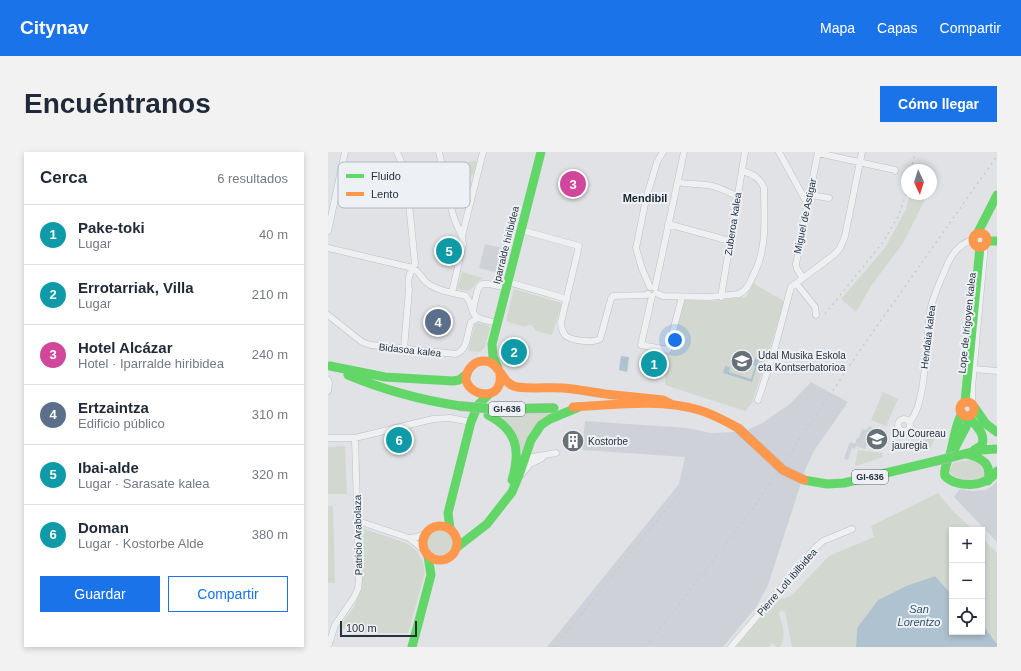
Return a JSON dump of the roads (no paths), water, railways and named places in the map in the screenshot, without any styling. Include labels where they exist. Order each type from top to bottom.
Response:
[{"type":"main road","name":"Iparralde hiribidea","points":[[479,362],[492,344],[541,152]]},
{"type":"main road","points":[[997,195],[975,237],[976,246],[997,241]]},
{"type":"main road","name":"Lope de Irigoyen kalea","points":[[968,410],[984,244]]},
{"type":"main road","name":"Iparralde hiribidea","points":[[492,344],[493,357],[499,371]]},
{"type":"main road","points":[[329,366],[385,377],[453,381],[459,380],[467,374],[472,366],[484,361],[492,363],[509,384],[519,387],[564,388],[662,400],[671,404]]},
{"type":"main road","name":"GI-636","points":[[329,366],[388,390],[428,401],[460,406],[495,409],[671,404],[705,412],[738,428],[783,470],[804,480],[827,484],[844,483],[936,461],[954,453],[966,454],[997,449]]},
{"type":"main road","points":[[439,525],[448,513],[475,410],[481,401],[499,386],[501,378],[499,371]]},
{"type":"main road","points":[[467,374],[468,383],[474,399],[475,410]]},
{"type":"main road","points":[[470,388],[477,393],[485,395],[489,394]]},
{"type":"main road","points":[[460,406],[488,415],[504,424],[511,432],[516,445],[516,465],[503,503]]},
{"type":"main road","points":[[412,647],[431,575],[437,566],[444,559],[452,555],[456,548],[464,540],[486,525],[503,503],[520,477],[531,440],[542,424],[554,416],[573,411],[579,407]]},
{"type":"main road","points":[[968,410],[997,432]]},
{"type":"main road","points":[[968,410],[968,422],[954,453],[944,470],[945,475],[947,478],[961,483],[974,485],[985,483],[992,478],[997,471]]},
{"type":"main road","points":[[966,454],[982,445],[984,439],[981,431],[972,421],[968,410]]},
{"type":"main road","points":[[966,454],[980,458],[984,461],[989,470],[988,481]]},
{"type":"main road","points":[[448,513],[452,530],[457,540],[456,548]]},
{"type":"main road","points":[[431,575],[422,542],[424,534],[430,528],[439,525],[464,534],[474,533]]},
{"type":"main road","points":[[426,553],[436,560],[444,559]]},
{"type":"street","points":[[343,162],[345,152]]},
{"type":"street","points":[[397,152],[401,162]]},
{"type":"street","points":[[440,152],[442,162]]},
{"type":"street","points":[[470,204],[483,152]]},
{"type":"street","points":[[663,152],[658,162],[648,193],[636,248],[642,269],[652,292],[663,296],[721,297],[739,294],[745,290],[760,262],[764,242],[764,188],[761,181],[756,176],[742,171]]},
{"type":"street","points":[[682,297],[668,350],[641,344],[684,152]]},
{"type":"street","name":"Zuberoa kalea","points":[[721,297],[745,152]]},
{"type":"street","points":[[779,152],[808,205]]},
{"type":"street","points":[[818,152],[895,171]]},
{"type":"street","name":"Miguel de Astigar","points":[[803,278],[797,269],[796,264],[818,152]]},
{"type":"street","points":[[758,400],[774,351],[790,287],[830,259],[840,248],[845,236],[862,152]]},
{"type":"street","points":[[678,182],[705,184],[738,196]]},
{"type":"street","points":[[328,231],[338,185]]},
{"type":"street","points":[[810,195],[830,198]]},
{"type":"street","points":[[404,349],[409,288],[408,282],[415,264],[410,208]]},
{"type":"street","points":[[451,208],[453,216],[462,236],[463,244],[452,292]]},
{"type":"street","points":[[462,236],[469,208]]},
{"type":"street","points":[[668,224],[730,241]]},
{"type":"street","points":[[521,230],[579,246],[561,322],[565,335],[572,338],[596,341],[602,334],[612,297],[616,295],[646,295],[652,292]]},
{"type":"street","name":"Hendaia kalea","points":[[909,422],[915,414],[920,397],[930,315],[936,291],[954,253],[966,242],[975,237]]},
{"type":"street","name":"Lope de Irigoyen kalea","points":[[968,410],[974,369],[984,244]]},
{"type":"street","points":[[328,248],[413,268],[421,277],[435,287],[466,296],[472,304],[474,313],[478,318],[498,323]]},
{"type":"street","points":[[473,310],[478,290],[484,283],[507,285],[567,299]]},
{"type":"street","points":[[796,284],[815,307],[816,315]]},
{"type":"street","points":[[466,296],[478,290]]},
{"type":"street","name":"Bidasoa kalea","points":[[328,315],[362,342],[371,345],[449,354],[461,353],[464,349],[471,322],[478,318]]},
{"type":"street","points":[[974,369],[997,371]]},
{"type":"street","points":[[328,380],[328,391]]},
{"type":"street","points":[[328,438],[355,438],[434,419],[450,418],[471,422]]},
{"type":"street","name":"Patricio Arabolaza","points":[[328,647],[335,625],[358,590],[358,521],[355,438]]},
{"type":"street","points":[[503,503],[511,490],[519,464],[525,459],[556,453],[538,459],[530,464],[520,477]]},
{"type":"street","points":[[358,521],[409,538],[426,553]]},
{"type":"street","name":"Pierre Loti ibilbidea","points":[[732,647],[815,548],[823,542],[852,529]]},
{"type":"street","points":[[409,538],[424,534]]},
{"type":"water","points":[[621,356],[629,357],[627,372],[619,370]]},
{"type":"water","points":[[755,358],[759,360],[752,382],[723,373],[725,366],[730,367],[729,372],[751,379],[755,366],[753,365]]},
{"type":"water","name":"San Lorentzo","points":[[935,576],[949,592],[949,635],[985,635],[985,628],[997,644],[997,647],[856,647],[857,628],[878,600],[906,586]]},
{"type":"railway","points":[[912,164],[915,152]]},
{"type":"railway","points":[[645,647],[753,508],[863,346],[997,156]]},
{"type":"railway","points":[[825,314],[883,242],[899,215],[904,200]]},
{"type":"railway","points":[[554,647],[685,486]]},
{"type":"place","name":"Hotel Alcázar","points":[[573,184]]},
{"type":"place","name":"Ibai-alde","points":[[449,251]]},
{"type":"place","name":"Ertzaintza","points":[[438,322]]},
{"type":"place","name":"Errotarriak, Villa","points":[[514,352]]},
{"type":"place","name":"Udal Musika Eskola eta Kontserbatorioa","points":[[742,361]]},
{"type":"place","name":"Pake-toki","points":[[654,364]]},
{"type":"place","name":"Du Coureau jauregia","points":[[877,439]]},
{"type":"place","name":"Doman","points":[[399,440]]},
{"type":"place","name":"Kostorbe","points":[[573,441]]},
{"type":"district","name":"Mendibil","points":[[645,198]]}]
